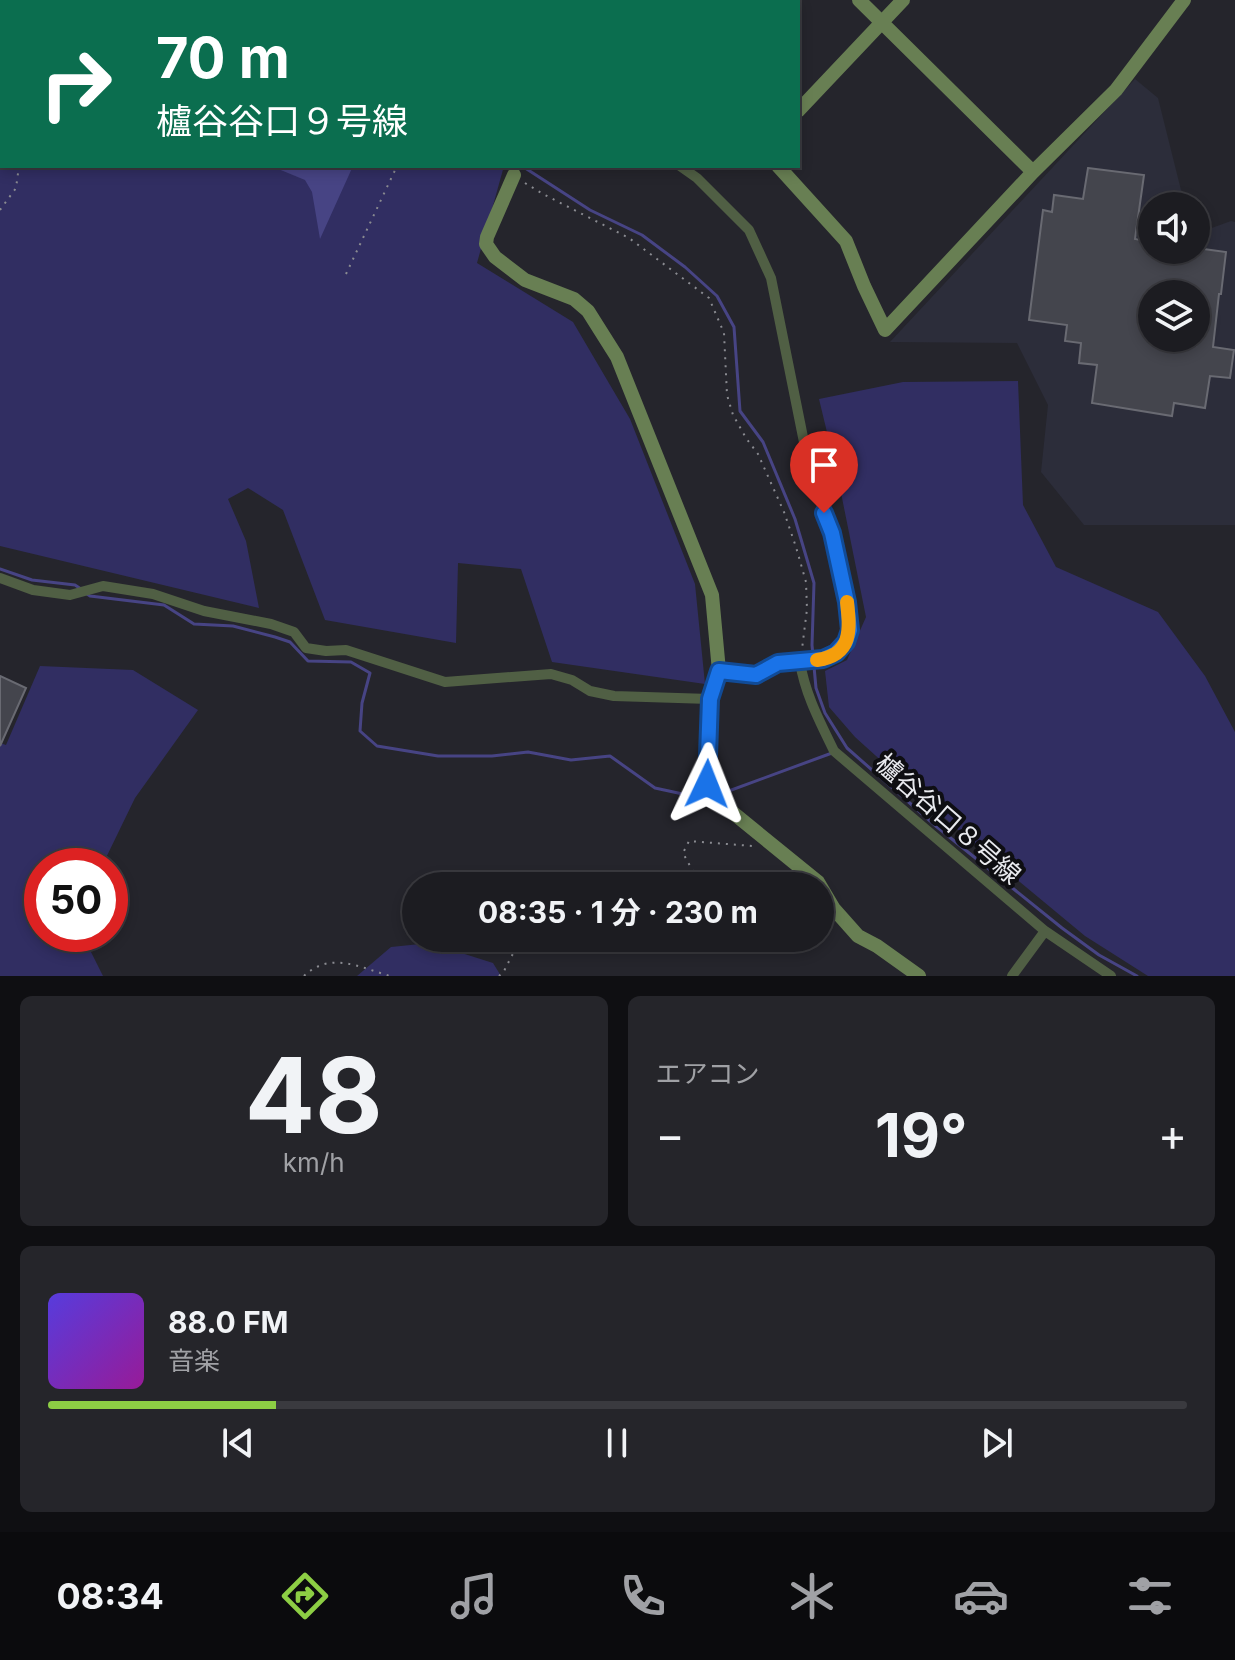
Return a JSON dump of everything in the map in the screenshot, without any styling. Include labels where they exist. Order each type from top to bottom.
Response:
[{"type":"street","points":[[859,0],[1033,172]]},
{"type":"street","points":[[800,109],[903,0]]},
{"type":"street","points":[[780,168],[846,241],[885,330],[1033,172],[1116,90],[1184,0]]},
{"type":"street","points":[[683,168],[749,230],[771,278],[810,472],[832,533],[850,630],[846,642],[836,653],[810,661],[778,663],[756,675],[719,671]]},
{"type":"street","points":[[514,175],[486,244],[495,257],[525,280],[574,299],[588,311],[617,357],[712,595],[719,671],[710,699],[707,784],[713,795],[818,882],[834,909],[858,936],[919,976]]},
{"type":"street","points":[[0,578],[33,590],[70,595],[103,586],[153,594],[204,611],[283,628],[294,632],[306,648],[346,650],[445,682],[551,674],[572,680],[590,691],[614,696],[710,699]]},
{"type":"street","name":"櫨谷谷口８号線","points":[[810,661],[803,678],[814,711],[834,751],[1045,931],[1111,976]]},
{"type":"street","points":[[1012,976],[1045,931]]},
{"type":"path","points":[[0,210],[16,188],[19,168]]},
{"type":"path","points":[[346,274],[396,168]]},
{"type":"path","points":[[514,175],[543,194],[629,238],[709,298],[724,333],[727,395],[733,415],[758,454],[784,512],[806,582],[810,661]]},
{"type":"path","points":[[693,872],[683,853],[689,841],[778,849]]},
{"type":"path","points":[[499,976],[514,952]]},
{"type":"path","points":[[304,976],[312,968],[329,962],[347,963],[390,976]]},
{"type":"shaded area","points":[[1135,79],[1158,98],[1182,192],[1138,192],[1138,264],[1210,264],[1210,229],[1235,222],[1235,525],[1084,525],[1041,472],[1048,405],[1017,343],[890,342]]},
{"type":"shaded area","points":[[0,168],[503,168],[477,263],[573,322],[630,419],[695,584],[705,684],[552,662],[521,569],[458,563],[456,643],[325,620],[283,510],[248,488],[228,499],[246,541],[259,608],[0,546]]},
{"type":"shaded area","points":[[276,168],[352,168],[320,239],[312,192],[305,180]]},
{"type":"shaded area","points":[[1018,381],[1023,505],[1056,567],[1158,612],[1205,676],[1235,732],[1235,976],[1148,976],[1085,936],[968,839],[855,737],[829,707],[825,671],[847,660],[866,617],[819,399],[903,382]]},
{"type":"shaded area","points":[[40,666],[133,670],[198,710],[135,798],[111,848],[24,848],[24,952],[91,952],[103,976],[0,976],[0,743],[6,745]]},
{"type":"shaded area","points":[[402,946],[402,952],[458,952],[493,963],[501,976],[357,976],[391,947]]},
{"type":"building","points":[[1088,168],[1144,175],[1142,192],[1138,192],[1135,239],[1138,240],[1138,264],[1210,264],[1210,250],[1226,252],[1213,347],[1234,350],[1230,378],[1210,376],[1205,408],[1174,403],[1172,416],[1092,403],[1097,365],[1079,363],[1081,343],[1065,341],[1067,325],[1029,320],[1043,210],[1052,212],[1054,195],[1083,199]]},
{"type":"building","points":[[0,676],[26,688],[0,746]]},
{"type":"waterway","points":[[525,168],[590,210],[642,235],[717,296],[734,327],[740,411],[763,442],[795,519],[814,583],[812,645],[816,688],[825,713],[847,748],[937,827],[1062,928],[1099,955],[1137,976]]},
{"type":"waterway","points":[[0,569],[32,580],[75,585],[81,589]]},
{"type":"waterway","points":[[87,594],[164,605],[194,624],[233,626],[275,637],[290,642],[308,661],[351,662],[370,673],[362,703],[360,731],[377,746],[438,756],[528,752],[571,760],[610,756],[655,788],[692,796],[707,794]]},
{"type":"waterway","points":[[719,793],[832,753]]},
{"type":"slow traffic","points":[[817,660],[836,653],[846,642],[850,630],[847,602]]},
{"type":"route","points":[[707,784],[710,699],[719,671],[756,675],[778,663],[823,659],[836,653],[846,642],[850,630],[847,602],[832,533],[824,513]]}]
